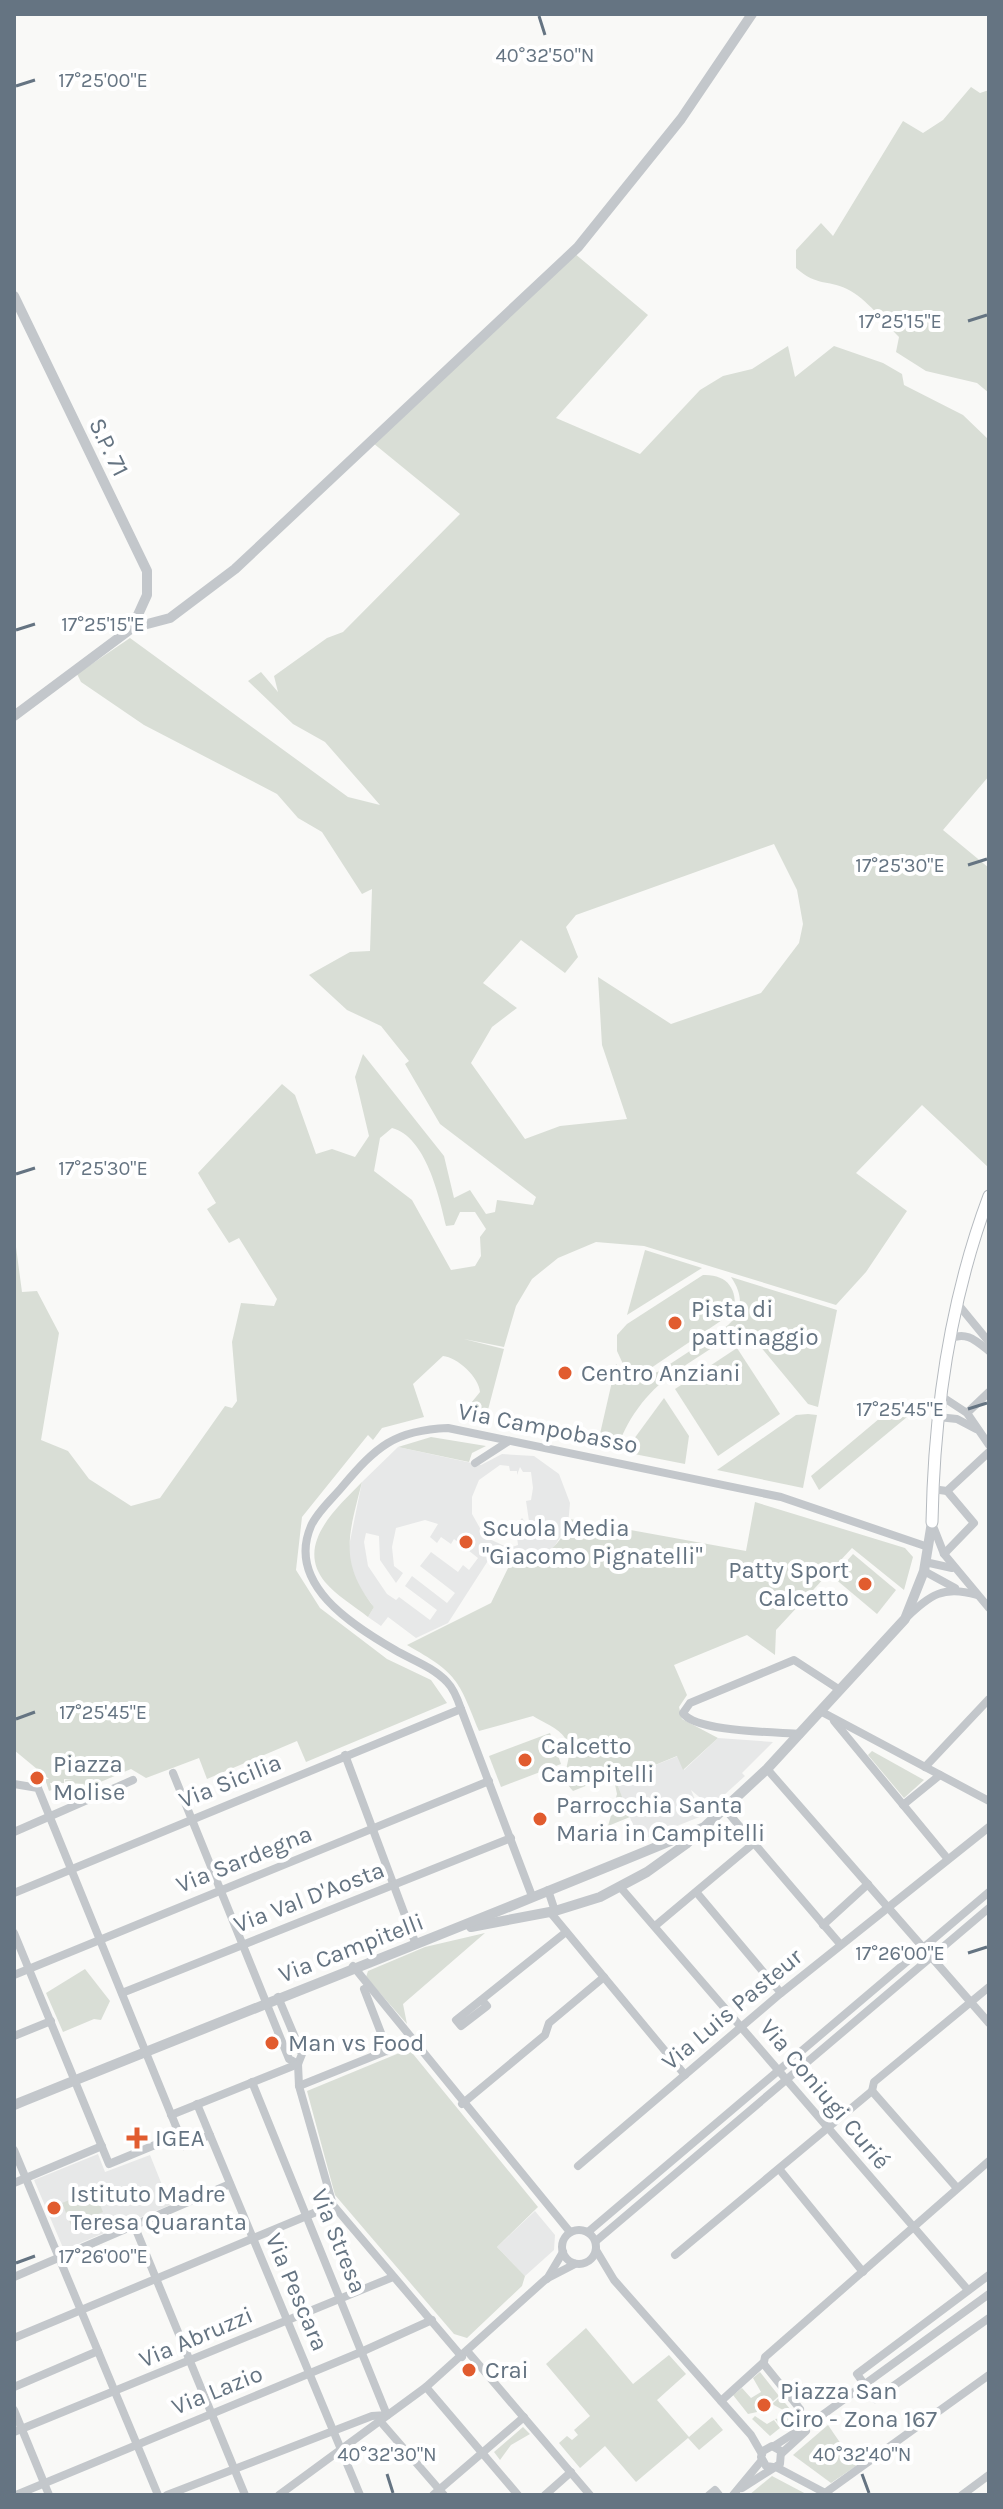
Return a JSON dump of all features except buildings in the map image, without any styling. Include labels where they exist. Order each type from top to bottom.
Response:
[{"type":"main road","points":[[932,1522],[938,1417],[948,1340],[956,1302],[989,1196]]},
{"type":"street","points":[[14,716],[134,624],[170,618],[235,569],[578,247],[681,119],[752,14]]},
{"type":"street","name":"S.P. 71","points":[[14,296],[147,571],[147,595],[134,624]]},
{"type":"street","points":[[956,1302],[989,1342]]},
{"type":"street","points":[[948,1340],[959,1334],[969,1336],[989,1351]]},
{"type":"street","points":[[967,1413],[989,1392]]},
{"type":"street","points":[[941,1396],[967,1413],[989,1445]]},
{"type":"street","points":[[938,1417],[957,1419],[976,1429]]},
{"type":"street","name":"Via Campobasso","points":[[532,1896],[448,1682],[376,1638],[320,1593],[308,1573],[307,1548],[312,1525],[365,1460],[390,1439],[416,1429],[448,1428],[781,1497],[928,1547]]},
{"type":"street","points":[[475,1463],[510,1441]]},
{"type":"street","points":[[621,1463],[623,1452]]},
{"type":"street","points":[[947,1491],[989,1452]]},
{"type":"street","points":[[693,1477],[694,1466]]},
{"type":"street","points":[[707,1480],[709,1469]]},
{"type":"street","points":[[932,1489],[947,1491],[974,1523],[944,1554]]},
{"type":"street","points":[[905,1619],[925,1566],[932,1522]]},
{"type":"street","points":[[932,1522],[944,1554],[989,1608]]},
{"type":"street","points":[[925,1566],[948,1565],[959,1573]]},
{"type":"street","points":[[925,1566],[956,1589],[977,1595]]},
{"type":"street","points":[[460,1928],[552,1912],[621,1888],[669,1858],[767,1769],[800,1734],[826,1715],[840,1690],[905,1619],[934,1596],[956,1589]]},
{"type":"street","points":[[800,1734],[706,1724],[690,1721],[683,1713],[690,1703],[794,1660],[840,1690]]},
{"type":"street","points":[[925,1767],[988,1702]]},
{"type":"street","name":"Via Sicilia","points":[[14,1893],[461,1709]]},
{"type":"street","points":[[826,1715],[989,1801]]},
{"type":"street","points":[[826,1715],[947,1858]]},
{"type":"street","points":[[345,1755],[415,1942]]},
{"type":"street","points":[[767,1769],[989,2023]]},
{"type":"street","points":[[173,1773],[289,2059],[298,2064]]},
{"type":"street","points":[[903,1805],[940,1775]]},
{"type":"street","points":[[14,1832],[133,1780]]},
{"type":"street","name":"Via Sardegna","points":[[14,1975],[489,1781]]},
{"type":"street","points":[[14,1784],[38,1788],[184,2146],[210,2135]]},
{"type":"street","points":[[724,1808],[840,1944]]},
{"type":"street","name":"Via Luis Pasteur","points":[[578,2166],[886,1906],[989,1827]]},
{"type":"street","name":"Via Campitelli","points":[[14,2105],[702,1828]]},
{"type":"street","name":"Via Val D'Aosta","points":[[122,1993],[511,1838]]},
{"type":"street","points":[[655,1926],[754,1843]]},
{"type":"street","points":[[823,1925],[868,1884]]},
{"type":"street","name":"Via Coniugi Curié","points":[[621,1888],[968,2290]]},
{"type":"street","points":[[548,1890],[552,1912],[566,1932],[685,2075]]},
{"type":"street","points":[[588,2232],[989,1892]]},
{"type":"street","points":[[697,1893],[781,1993]]},
{"type":"street","points":[[546,2279],[580,2264],[596,2246],[786,2080],[989,1908]]},
{"type":"street","points":[[482,2000],[566,1932]]},
{"type":"street","points":[[14,1933],[109,2164],[179,2135]]},
{"type":"street","points":[[353,1966],[388,2051]]},
{"type":"street","points":[[462,2104],[545,2035],[549,2023],[604,1977]]},
{"type":"street","points":[[361,1981],[570,2232]]},
{"type":"street","points":[[675,2255],[828,2130],[872,2091],[874,2082],[989,1987]]},
{"type":"street","points":[[278,1997],[302,2054],[298,2064],[299,2086],[333,2205],[393,2277],[524,2417],[590,2495]]},
{"type":"street","points":[[14,2036],[51,2021]]},
{"type":"street","points":[[299,2086],[411,2041]]},
{"type":"street","points":[[171,2115],[298,2064]]},
{"type":"street","name":"Via Stresa","points":[[252,2082],[341,2299],[383,2418],[439,2493]]},
{"type":"street","points":[[872,2091],[957,2188]]},
{"type":"street","name":"Via Pescara","points":[[197,2104],[360,2495]]},
{"type":"street","points":[[14,2183],[102,2146]]},
{"type":"street","points":[[14,2150],[158,2495]]},
{"type":"street","points":[[721,2401],[763,2363],[765,2357],[989,2161]]},
{"type":"street","points":[[780,2170],[863,2272]]},
{"type":"street","points":[[14,2277],[230,2184]]},
{"type":"street","points":[[14,2338],[252,2236],[333,2205]]},
{"type":"street","points":[[134,2225],[245,2495]]},
{"type":"street","points":[[279,2495],[426,2387],[465,2354],[546,2279],[563,2252],[562,2243],[570,2232],[578,2229],[588,2232],[614,2280],[751,2435],[762,2457],[774,2467],[827,2494],[989,2375]]},
{"type":"street","points":[[563,2252],[614,2280]]},
{"type":"street","points":[[989,2275],[857,2374],[875,2399],[989,2318]]},
{"type":"street","name":"Via Abruzzi","points":[[18,2431],[393,2277]]},
{"type":"street","points":[[742,2488],[772,2446],[821,2416],[989,2294]]},
{"type":"street","name":"Via Lazio","points":[[16,2495],[432,2320]]},
{"type":"street","points":[[14,2387],[98,2351]]},
{"type":"street","points":[[763,2363],[800,2409]]},
{"type":"street","points":[[426,2387],[518,2495]]},
{"type":"street","points":[[14,2410],[18,2431],[49,2495]]},
{"type":"street","points":[[167,2495],[372,2416],[383,2418]]},
{"type":"street","points":[[733,2495],[774,2467],[821,2416]]},
{"type":"street","points":[[439,2493],[524,2417]]},
{"type":"street","points":[[751,2435],[772,2446],[810,2484]]},
{"type":"street","points":[[545,2495],[571,2472]]},
{"type":"street","points":[[962,2495],[989,2475]]},
{"type":"street","points":[[709,2495],[715,2490],[719,2495]]},
{"type":"shaded area","points":[[971,87],[980,93],[989,90],[989,393],[977,383],[926,371],[896,352],[899,337],[861,299],[840,286],[810,278],[796,268],[796,250],[821,223],[833,236],[903,121],[923,133],[943,120]]},
{"type":"shaded area","points":[[574,253],[648,315],[556,418],[640,454],[700,390],[723,376],[752,369],[788,346],[795,377],[834,346],[883,363],[902,374],[904,385],[963,415],[989,440],[989,776],[943,830],[989,868],[989,1168],[922,1105],[856,1173],[907,1211],[866,1272],[836,1305],[644,1246],[596,1242],[558,1258],[532,1279],[516,1306],[504,1347],[464,1339],[504,1349],[484,1425],[462,1420],[463,1413],[480,1392],[479,1386],[466,1369],[455,1360],[443,1356],[413,1384],[424,1417],[382,1428],[373,1440],[368,1435],[302,1517],[296,1570],[320,1608],[387,1659],[431,1680],[447,1703],[306,1762],[297,1741],[207,1779],[199,1758],[146,1778],[131,1769],[70,1795],[68,1791],[85,1784],[66,1783],[65,1780],[73,1780],[64,1779],[64,1783],[50,1783],[52,1790],[49,1791],[45,1779],[49,1779],[14,1750],[14,1232],[22,1292],[37,1291],[59,1333],[41,1440],[68,1451],[89,1479],[131,1506],[160,1498],[225,1406],[232,1408],[237,1401],[232,1342],[241,1303],[274,1306],[277,1299],[239,1238],[229,1243],[207,1209],[216,1203],[198,1173],[282,1084],[295,1095],[316,1154],[332,1149],[355,1157],[369,1136],[355,1077],[363,1054],[444,1156],[454,1198],[470,1190],[486,1214],[495,1212],[497,1200],[533,1205],[536,1197],[440,1124],[405,1064],[409,1061],[381,1026],[347,1010],[309,975],[350,952],[370,951],[372,889],[362,894],[322,832],[298,818],[277,794],[144,725],[81,682],[77,674],[130,638],[348,797],[380,805],[325,742],[293,724],[248,681],[261,672],[278,692],[274,676],[327,638],[343,632],[460,514],[373,443]],"holes":[[[774,844],[797,890],[803,924],[799,943],[761,993],[671,1024],[598,977],[602,1045],[627,1119],[560,1126],[525,1139],[471,1063],[492,1027],[517,1008],[483,983],[521,940],[565,973],[578,957],[566,927],[576,915]],[[392,1128],[404,1134],[422,1155],[435,1184],[446,1226],[454,1225],[460,1212],[475,1212],[486,1229],[480,1237],[481,1256],[475,1266],[451,1270],[412,1200],[374,1171],[380,1138]]]},
{"type":"shaded area","points":[[645,1250],[702,1268],[627,1315]]},
{"type":"shaded area","name":"Pista di pattinaggio","points":[[703,1275],[719,1277],[729,1284],[734,1296],[734,1312],[648,1370],[623,1364],[617,1351],[617,1335],[627,1324]]},
{"type":"shaded area","points":[[731,1277],[837,1310],[818,1407],[808,1404],[745,1328],[725,1339],[720,1331],[737,1314],[740,1300]]},
{"type":"shaded area","points":[[716,1334],[721,1342],[675,1372],[670,1364]]},
{"type":"shaded area","points":[[737,1348],[780,1414],[718,1456],[675,1389]]},
{"type":"shaded area","points":[[616,1364],[634,1375],[653,1374],[667,1367],[672,1375],[654,1389],[638,1408],[625,1429],[617,1451],[597,1447]]},
{"type":"shaded area","points":[[664,1398],[689,1436],[685,1464],[629,1453],[631,1443]]},
{"type":"shaded area","points":[[902,1411],[907,1417],[819,1490],[811,1476],[886,1413],[891,1419]]},
{"type":"shaded area","points":[[796,1415],[817,1415],[803,1488],[717,1470]]},
{"type":"shaded area","points":[[431,1437],[486,1446],[472,1453],[469,1462],[398,1447]]},
{"type":"shaded area","name":"Scuola Media \"Giacomo Pignatelli\"","points":[[398,1447],[481,1465],[502,1454],[534,1456],[559,1474],[570,1503],[568,1525],[554,1547],[529,1561],[511,1562],[491,1556],[448,1623],[416,1638],[388,1617],[381,1626],[368,1617],[374,1607],[355,1582],[348,1551],[362,1482]],"holes":[[[500,1465],[509,1466],[510,1471],[517,1471],[517,1475],[520,1467],[523,1472],[531,1472],[533,1488],[531,1500],[526,1501],[529,1521],[526,1523],[522,1518],[518,1523],[508,1522],[506,1527],[516,1529],[518,1545],[509,1548],[485,1537],[472,1514],[472,1497],[479,1480]],[[425,1520],[438,1524],[430,1537],[437,1543],[441,1537],[451,1544],[454,1539],[478,1558],[469,1570],[463,1565],[458,1572],[431,1552],[420,1566],[455,1593],[447,1603],[412,1576],[405,1586],[437,1610],[430,1620],[399,1597],[396,1600],[387,1594],[368,1566],[364,1542],[366,1533],[379,1536],[380,1560],[396,1583],[403,1573],[394,1566],[392,1547],[396,1528]]]},
{"type":"shaded area","points":[[362,1482],[353,1517],[350,1547],[355,1575],[374,1607],[368,1617],[325,1582],[314,1554],[323,1527]]},
{"type":"shaded area","points":[[755,1502],[905,1548],[913,1557],[904,1590],[852,1548],[776,1630],[775,1655],[747,1635],[674,1665],[687,1695],[679,1707],[682,1719],[718,1738],[683,1770],[677,1756],[616,1781],[630,1817],[608,1826],[617,1794],[613,1775],[573,1791],[566,1778],[568,1745],[559,1731],[533,1716],[479,1731],[454,1679],[437,1663],[407,1645],[491,1603],[511,1562],[531,1560],[548,1551],[561,1538],[570,1519],[746,1551]]},
{"type":"shaded area","name":"Patty Sport Calcetto","points":[[853,1554],[896,1590],[877,1614],[833,1577]]},
{"type":"shaded area","name":"Calcetto Campitelli","points":[[550,1733],[561,1764],[501,1787],[489,1756]]},
{"type":"shaded area","points":[[718,1738],[773,1742],[742,1773],[745,1776],[711,1807],[691,1790],[702,1816],[639,1841],[616,1781],[678,1756],[684,1770]]},
{"type":"shaded area","points":[[872,1751],[924,1780],[904,1798],[868,1755]]},
{"type":"shaded area","points":[[485,1933],[403,2004],[407,2024],[366,1977],[368,1971],[425,1947]]},
{"type":"shaded area","points":[[85,1969],[110,2001],[101,2020],[94,2019],[63,2032],[46,1993]]},
{"type":"shaded area","points":[[409,2049],[538,2207],[497,2247],[525,2276],[522,2286],[467,2338],[454,2334],[335,2195],[307,2091]]},
{"type":"shaded area","points":[[98,2154],[105,2172],[150,2155],[170,2205],[64,2250],[34,2180]]},
{"type":"shaded area","points":[[94,2190],[103,2212],[71,2225],[62,2203]]},
{"type":"shaded area","points":[[535,2211],[555,2235],[554,2250],[525,2276],[497,2247]]},
{"type":"shaded area","points":[[586,2328],[633,2384],[669,2355],[686,2374],[657,2400],[689,2437],[712,2417],[723,2430],[699,2450],[688,2438],[636,2482],[605,2446],[580,2468],[559,2443],[567,2436],[572,2440],[578,2435],[574,2430],[590,2416],[546,2364]]},
{"type":"shaded area","points":[[760,2372],[779,2396],[771,2403],[760,2402],[756,2406],[757,2412],[748,2414],[733,2395],[742,2388],[751,2398],[761,2392],[753,2378]]},
{"type":"shaded area","name":"Piazza San Ciro - Zona 167","points":[[780,2397],[795,2415],[781,2427],[775,2419],[782,2418],[783,2410],[772,2404]]},
{"type":"shaded area","points":[[755,2416],[767,2424],[774,2420],[780,2428],[770,2436],[752,2419]]},
{"type":"shaded area","points":[[828,2425],[856,2466],[831,2483],[793,2455]]},
{"type":"shaded area","points":[[523,2427],[530,2434],[511,2445],[500,2460],[494,2452]]},
{"type":"shaded area","points":[[772,2476],[808,2495],[749,2495]]},
{"type":"place","name":"Pista di pattinaggio","points":[[675,1323]]},
{"type":"place","name":"Centro Anziani","points":[[565,1373]]},
{"type":"place","name":"Scuola Media \"Giacomo Pignatelli\"","points":[[466,1542]]},
{"type":"place","name":"Patty Sport Calcetto","points":[[865,1584]]},
{"type":"place","name":"Calcetto Campitelli","points":[[525,1760]]},
{"type":"place","name":"Piazza Molise","points":[[37,1778]]},
{"type":"place","name":"Parrocchia Santa Maria in Campitelli","points":[[540,1819]]},
{"type":"place","name":"Man vs Food","points":[[272,2043]]},
{"type":"place","name":"IGEA","points":[[137,2138]]},
{"type":"place","name":"Istituto Madre Teresa Quaranta","points":[[54,2208]]},
{"type":"place","name":"Crai","points":[[469,2370]]},
{"type":"place","name":"Piazza San Ciro - Zona 167","points":[[764,2405]]}]
